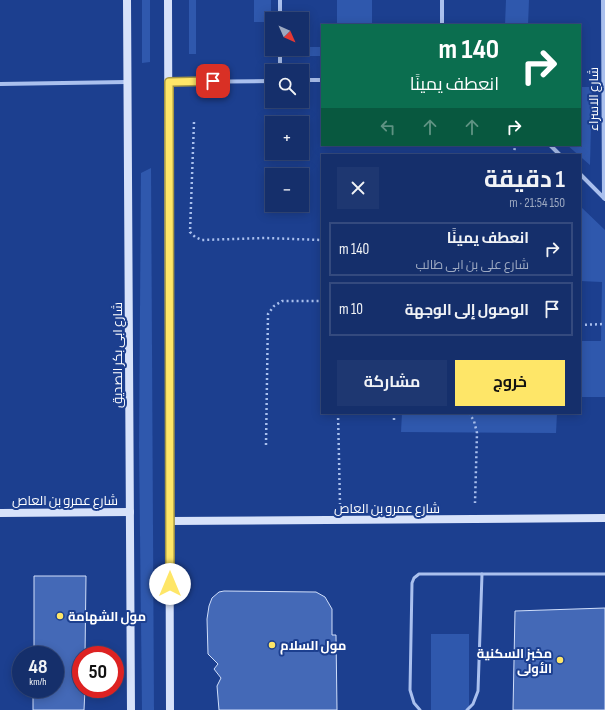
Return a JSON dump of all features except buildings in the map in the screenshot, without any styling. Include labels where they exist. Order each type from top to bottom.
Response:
[{"type":"main road","name":"شارع ابى بكر الصديق","points":[[127,0],[131,710]]},
{"type":"main road","points":[[168,0],[170,710]]},
{"type":"main road","name":"شارع عمرو بن العاص","points":[[0,513],[130,512]]},
{"type":"main road","name":"شارع عمرو بن العاص","points":[[170,521],[605,518]]},
{"type":"street","points":[[280,0],[280,12]]},
{"type":"street","points":[[442,0],[442,24]]},
{"type":"street","name":"شارع الاسراء","points":[[603,0],[604,198]]},
{"type":"street","points":[[309,80],[321,80]]},
{"type":"street","points":[[169,82],[265,81]]},
{"type":"street","points":[[0,84],[127,82]]},
{"type":"street","points":[[551,146],[559,154]]},
{"type":"street","points":[[581,175],[604,198]]},
{"type":"lane","points":[[420,710],[414,703],[410,690],[412,583],[414,578],[419,574],[605,574]]},
{"type":"lane","points":[[467,710],[473,704],[478,691],[482,574]]},
{"type":"path","points":[[194,122],[190,232],[195,237],[202,240],[265,238],[321,240]]},
{"type":"path","points":[[266,445],[268,314],[274,306],[282,301],[321,301]]},
{"type":"path","points":[[581,325],[605,324]]},
{"type":"path","points":[[338,414],[341,520]]},
{"type":"path","points":[[394,414],[394,420]]},
{"type":"path","points":[[470,414],[474,421],[477,433],[474,519]]},
{"type":"shaded area","points":[[142,0],[150,0],[150,62],[142,63]]},
{"type":"shaded area","points":[[189,0],[196,0],[196,54],[189,54]]},
{"type":"shaded area","points":[[254,0],[271,0],[271,12],[265,12],[265,22],[254,22]]},
{"type":"shaded area","points":[[337,0],[372,0],[372,24],[337,24]]},
{"type":"shaded area","points":[[506,0],[529,0],[528,24],[505,24]]},
{"type":"shaded area","points":[[309,47],[321,47],[321,56],[309,56]]},
{"type":"shaded area","points":[[581,87],[592,87],[590,165],[581,157],[581,154],[577,154],[568,146],[581,146]]},
{"type":"shaded area","points":[[151,168],[154,710],[142,710],[139,446],[141,173]]},
{"type":"shaded area","points":[[581,207],[605,230],[605,397],[581,397],[581,341],[601,341],[602,282],[581,281]]},
{"type":"shaded area","points":[[402,414],[557,414],[556,433],[401,432]]},
{"type":"shaded area","points":[[431,634],[469,634],[469,710],[431,710]]},
{"type":"place","name":"مول الشهامة","points":[[60,616]]},
{"type":"place","name":"مول السلام","points":[[272,645]]},
{"type":"place","name":"مخبز السكنية الأولى","points":[[560,660]]},
{"type":"route","points":[[170,584],[169,82],[213,81]]}]
